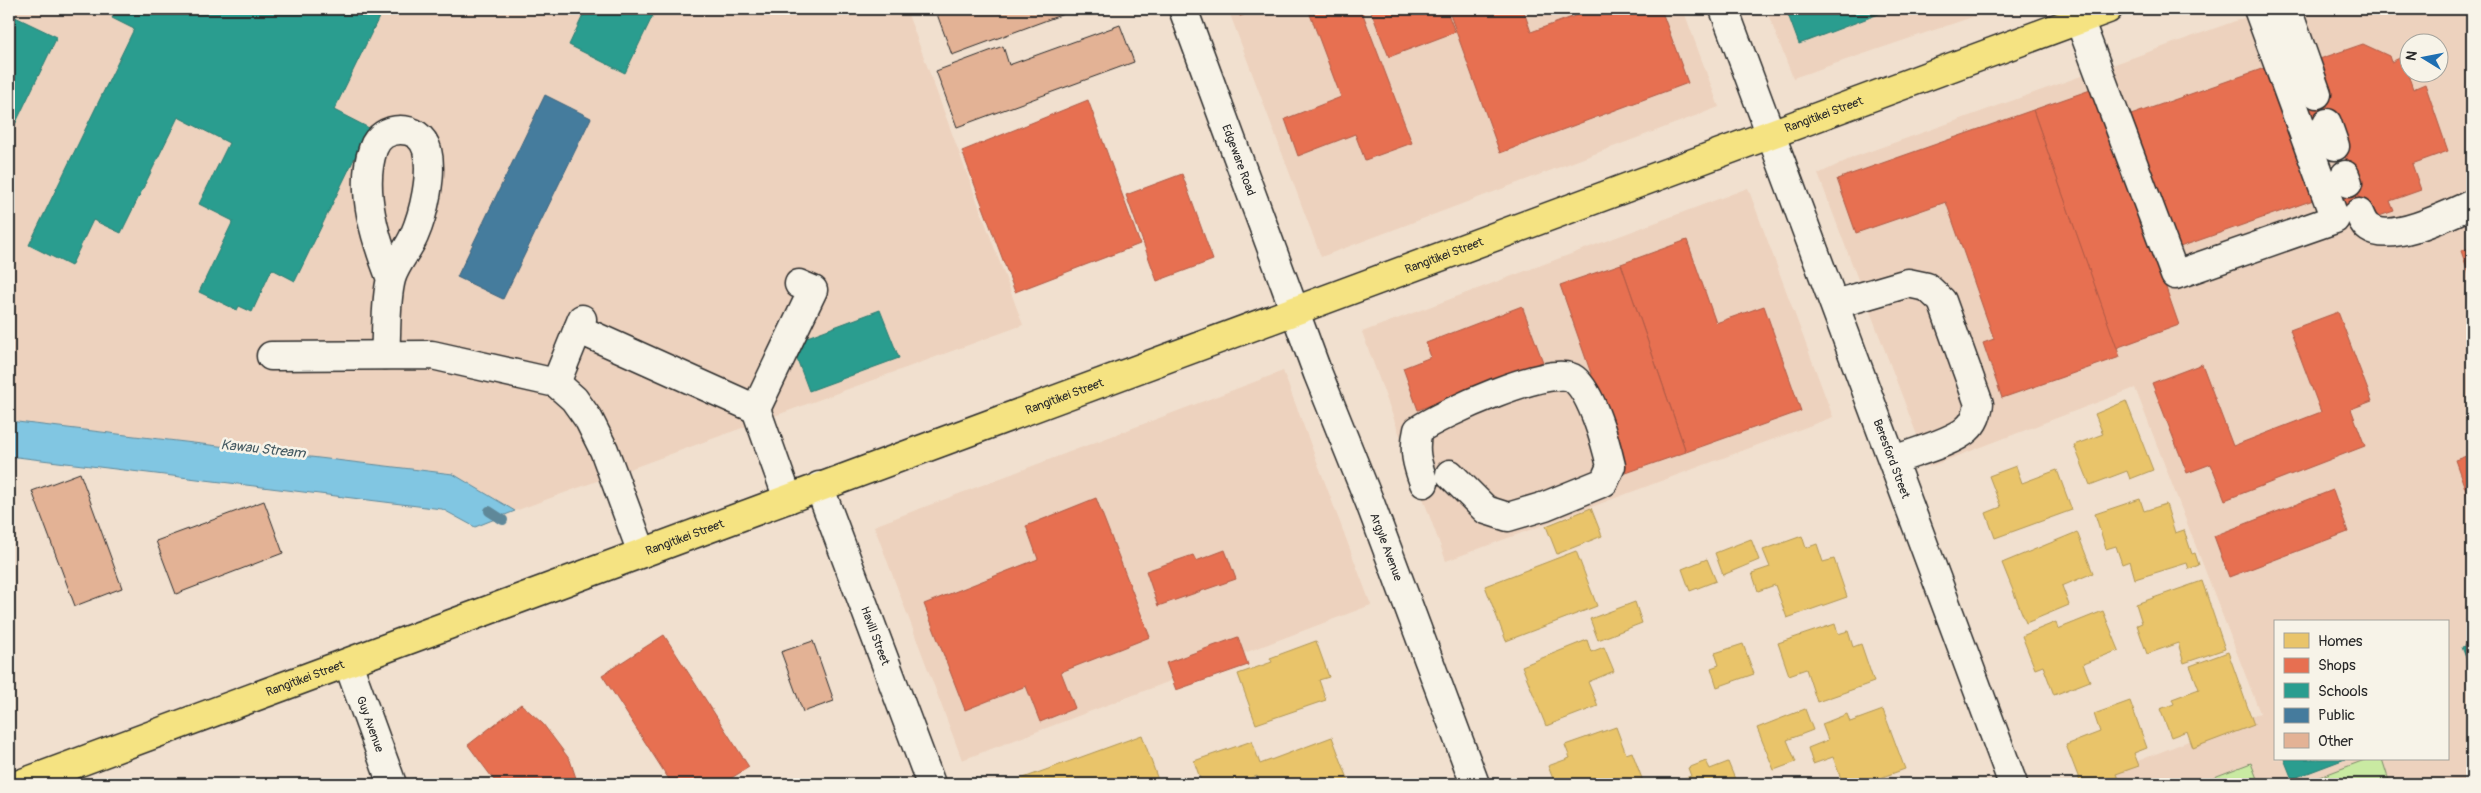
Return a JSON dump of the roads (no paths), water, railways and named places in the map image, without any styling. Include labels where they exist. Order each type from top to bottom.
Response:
[{"type":"highway","name":"Rangitikei Street","points":[[20,784],[2108,9]]},
{"type":"street","name":"Edgeware Road","points":[[1183,9],[1295,310]]},
{"type":"street","name":"Beresford Street","points":[[1724,9],[1836,304],[2013,784]]},
{"type":"street","points":[[2080,19],[2175,275],[2335,219],[2258,9]]},
{"type":"street","points":[[2287,9],[2317,94]]},
{"type":"street","points":[[2359,212],[2364,223],[2369,228],[2387,234],[2436,220],[2472,204]]},
{"type":"street","points":[[385,355],[391,279]]},
{"type":"street","points":[[1836,304],[1908,283],[1927,287],[1942,301],[1978,404],[1977,413],[1974,422],[1959,436],[1894,460]]},
{"type":"street","points":[[788,499],[756,409],[772,360],[813,290],[799,284]]},
{"type":"street","name":"Argyle Avenue","points":[[1295,310],[1370,503],[1475,784]]},
{"type":"street","points":[[556,383],[580,324],[756,409]]},
{"type":"street","points":[[271,356],[432,356],[556,383],[574,399],[604,450],[642,553]]},
{"type":"street","points":[[1424,483],[1417,462],[1415,445],[1418,430],[1433,419],[1486,397],[1537,378],[1556,375],[1573,377],[1585,389],[1611,466],[1604,482],[1545,506],[1508,517],[1486,510],[1450,474]]},
{"type":"street","name":"Havill Street","points":[[819,486],[931,784]]},
{"type":"street","name":"Guy Avenue","points":[[348,663],[392,784]]},
{"type":"water","points":[[9,421],[453,474],[515,511],[475,527],[442,509],[9,456]]},
{"type":"waterway","name":"Kawau Stream","points":[[489,511],[503,520]]}]
